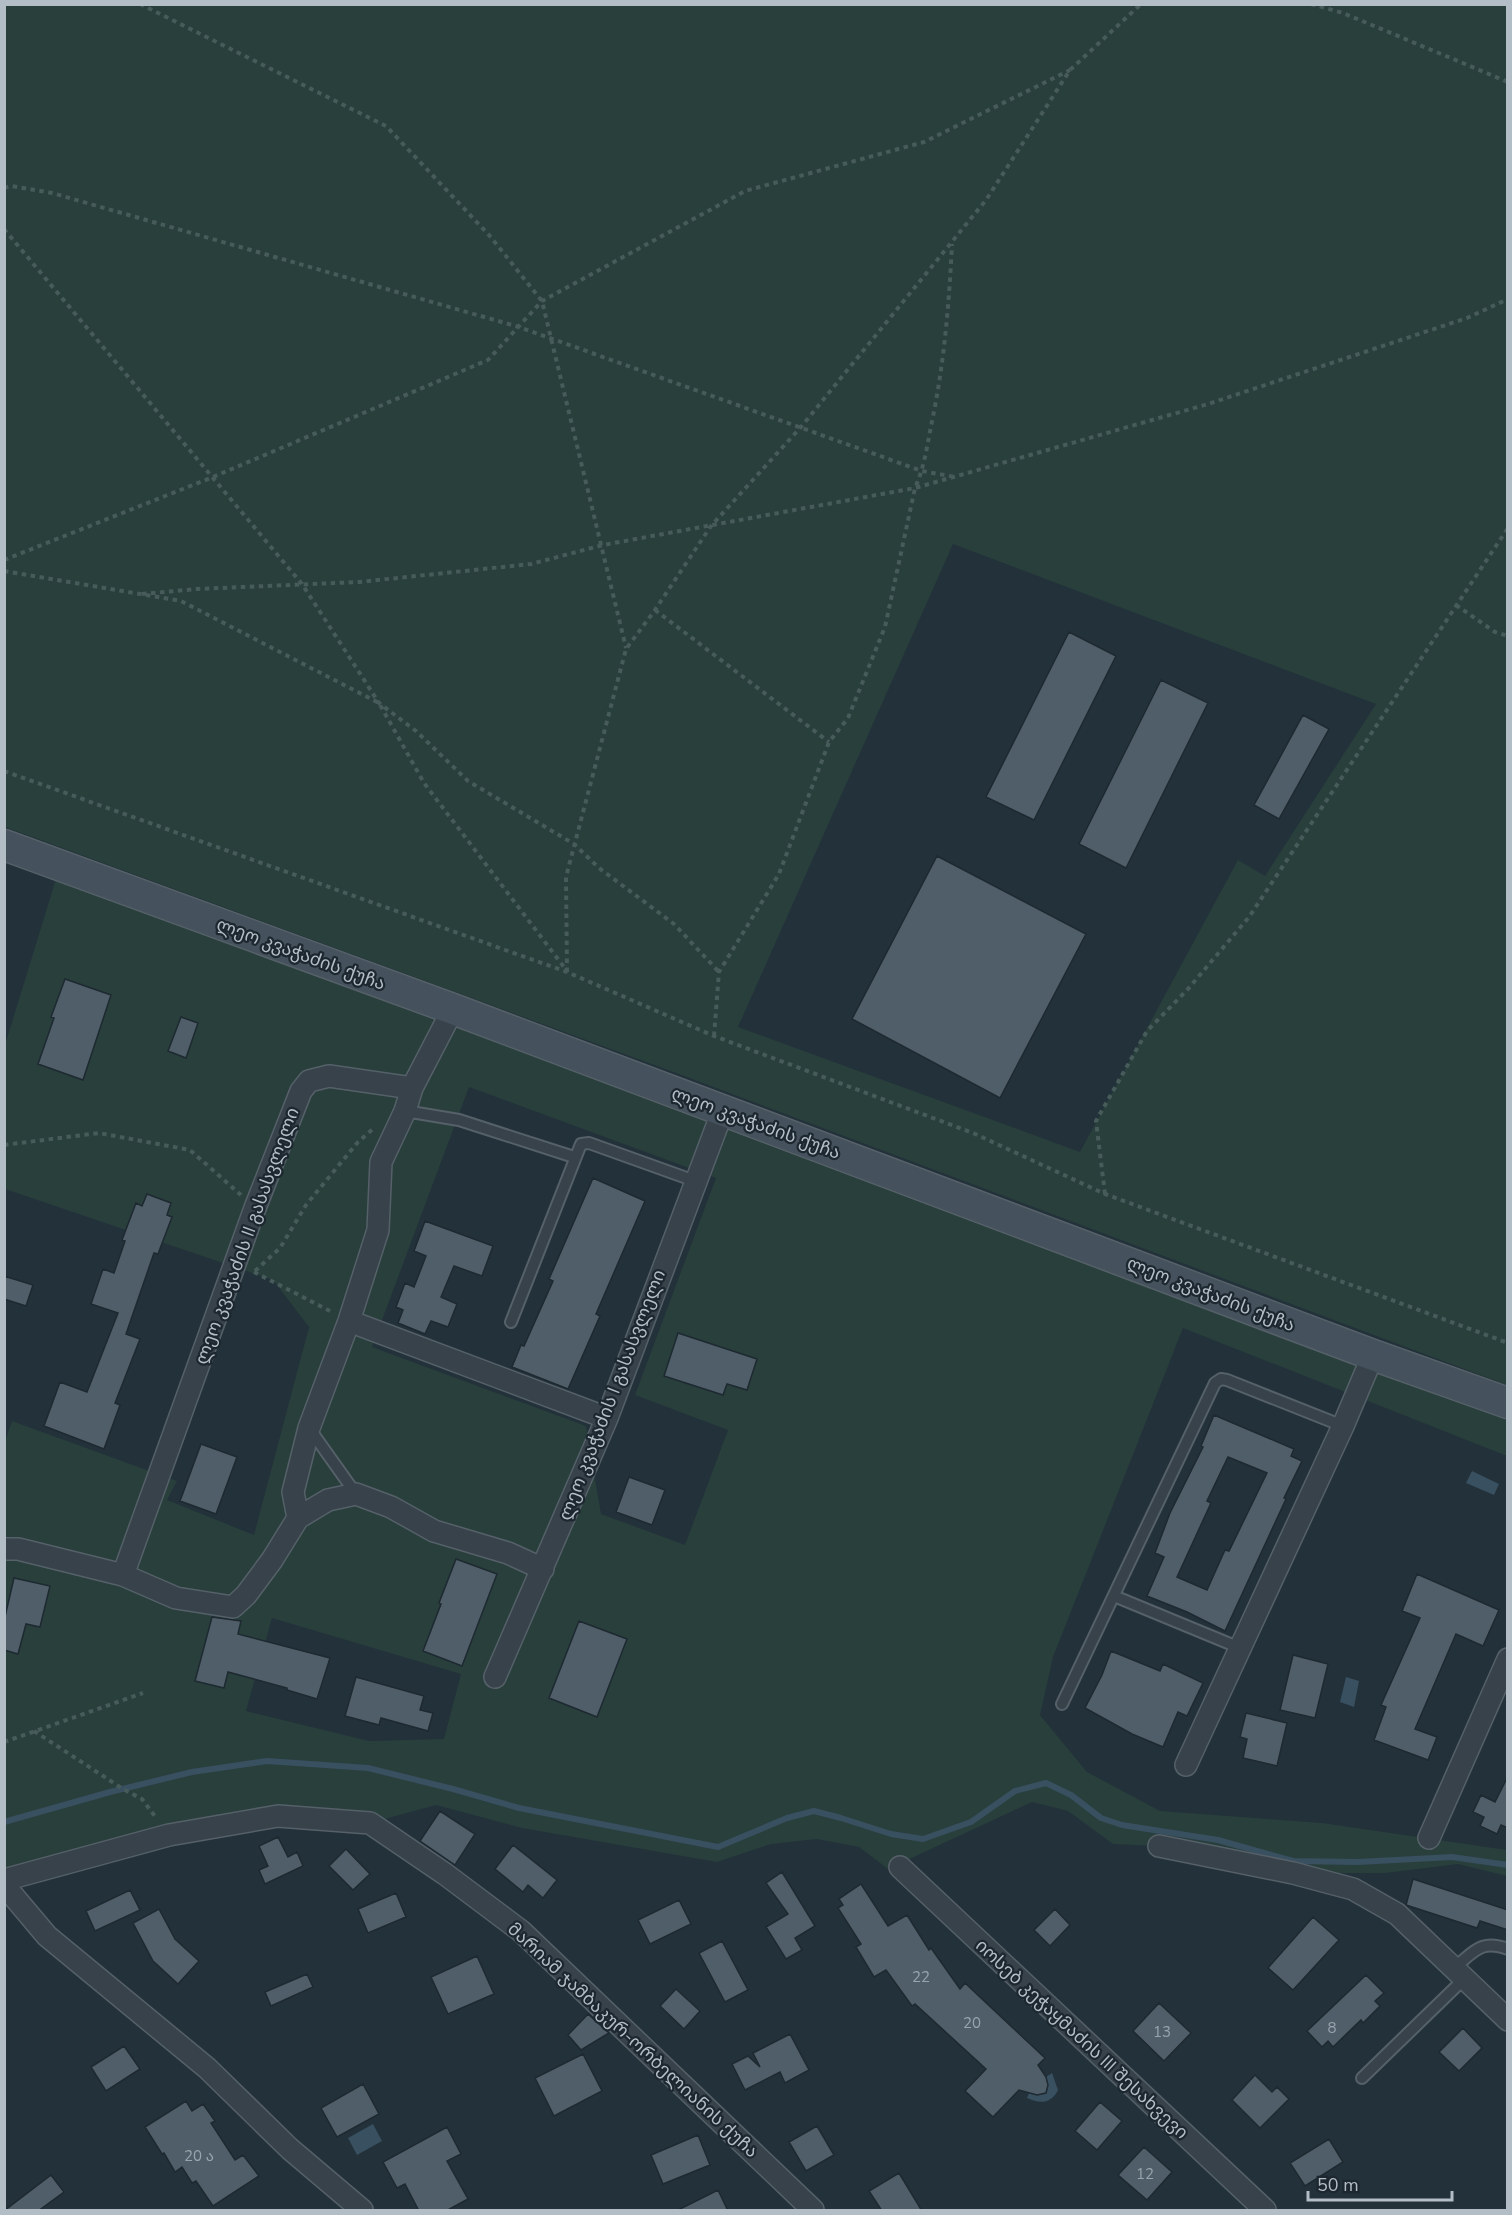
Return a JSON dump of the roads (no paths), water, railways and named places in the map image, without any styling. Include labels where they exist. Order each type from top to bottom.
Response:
[{"type":"main road","name":"ლეო კვაჭაძის ქუჩა","points":[[4,845],[723,1110],[1373,1355],[1508,1403]]},
{"type":"street","points":[[298,1518],[293,1492],[309,1428],[349,1321],[378,1230],[381,1162],[405,1111],[412,1088],[453,1010]]},
{"type":"street","name":"ლეო კვაჭაძის II გასასვლელი","points":[[123,1575],[245,1267],[255,1208],[301,1091],[309,1082],[329,1076],[412,1088]]},
{"type":"street","name":"ლეო კვაჭაძის I გასასვლელი","points":[[495,1677],[607,1418],[723,1110]]},
{"type":"street","points":[[349,1321],[607,1418]]},
{"type":"street","points":[[1186,1765],[1343,1426],[1373,1355]]},
{"type":"street","points":[[4,1549],[18,1549],[123,1575],[176,1598],[233,1607],[246,1595],[272,1560],[298,1518],[328,1500],[356,1494],[391,1507],[434,1531],[508,1553],[543,1569]]},
{"type":"street","points":[[1429,1838],[1508,1659]]},
{"type":"street","name":"მარიამ ჯამბაკურ-ორბელიანის ქუჩა","points":[[4,1880],[169,1835],[278,1816],[370,1823],[520,1931],[813,2211]]},
{"type":"street","points":[[1159,1846],[1293,1873],[1353,1889],[1396,1914],[1508,2020]]},
{"type":"street","name":"იოსებ კეჭაყმაძის III შესახვევი","points":[[900,1868],[1265,2211]]},
{"type":"street","points":[[4,1885],[47,1936],[207,2068],[290,2150],[362,2211]]},
{"type":"lane","points":[[405,1111],[459,1120],[574,1157]]},
{"type":"lane","points":[[511,1322],[581,1144],[589,1143],[695,1181]]},
{"type":"lane","points":[[1062,1704],[1215,1383],[1221,1379],[1227,1380],[1343,1426]]},
{"type":"lane","points":[[309,1428],[356,1494]]},
{"type":"lane","points":[[1114,1596],[1240,1648]]},
{"type":"lane","points":[[1362,2079],[1482,1946],[1495,1944],[1508,1949]]},
{"type":"water","points":[[1472,1471],[1499,1484],[1494,1495],[1466,1483]]},
{"type":"water","points":[[1346,1677],[1359,1681],[1354,1707],[1340,1702]]},
{"type":"water","points":[[1052,2073],[1058,2090],[1052,2098],[1041,2102],[1027,2098],[1029,2093],[1037,2095],[1046,2092],[1048,2085],[1046,2077]]},
{"type":"water","points":[[373,2124],[382,2141],[357,2155],[348,2138]]},
{"type":"waterway","points":[[4,1822],[192,1772],[267,1761],[368,1768],[519,1808],[718,1847],[787,1818],[814,1811],[891,1834],[923,1839],[971,1822],[1015,1791],[1046,1783],[1071,1795],[1101,1818],[1122,1825],[1218,1840],[1293,1861],[1358,1862],[1452,1857],[1508,1865]]}]
